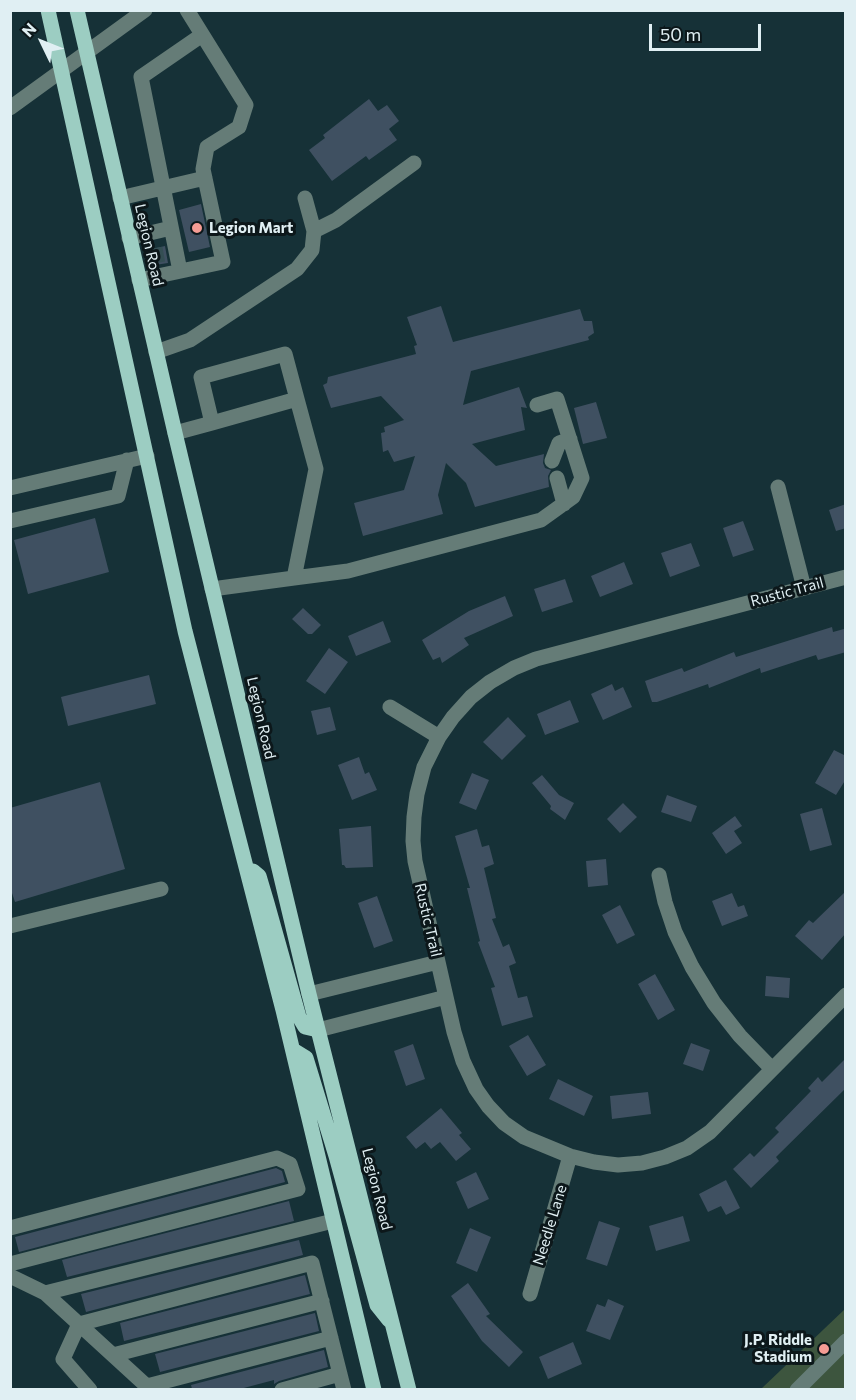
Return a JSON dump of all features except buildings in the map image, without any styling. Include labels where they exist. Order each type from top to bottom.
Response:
[{"type":"main road","points":[[48,10],[185,631],[293,1050],[374,1389]]},
{"type":"main road","name":"Legion Road","points":[[77,10],[309,994],[409,1389]]},
{"type":"main road","points":[[246,866],[259,876],[299,1017],[305,1027],[318,1030]]},
{"type":"main road","points":[[293,1050],[306,1058],[336,1156],[376,1305],[392,1325]]},
{"type":"street","points":[[10,108],[145,10]]},
{"type":"street","points":[[139,280],[160,270],[180,271],[222,262],[203,169],[207,147],[239,127],[246,105],[188,10]]},
{"type":"street","points":[[180,271],[141,77],[202,35]]},
{"type":"street","points":[[314,231],[336,220],[414,163]]},
{"type":"street","points":[[120,198],[205,178]]},
{"type":"street","points":[[156,352],[190,340],[297,269],[312,250],[314,231],[305,198]]},
{"type":"street","points":[[129,238],[171,228]]},
{"type":"street","points":[[152,232],[156,248]]},
{"type":"street","points":[[212,423],[201,377],[285,354],[316,469],[294,578]]},
{"type":"street","points":[[175,433],[297,399]]},
{"type":"street","points":[[212,589],[348,571],[541,520],[573,497],[582,478],[557,399],[537,405]]},
{"type":"street","points":[[552,461],[559,443],[570,440]]},
{"type":"street","points":[[10,488],[147,456]]},
{"type":"street","points":[[10,521],[118,496],[127,460]]},
{"type":"street","points":[[557,478],[564,504]]},
{"type":"street","points":[[778,487],[804,588]]},
{"type":"street","name":"Rustic Trail","points":[[846,577],[536,658],[490,682],[471,697],[453,717],[439,737],[424,767],[417,794],[413,841],[415,861],[446,997],[463,1061],[476,1089],[504,1123],[524,1137],[570,1156],[594,1162],[630,1164],[665,1157],[687,1148],[710,1132],[846,995]]},
{"type":"street","points":[[390,707],[439,737]]},
{"type":"street","points":[[659,875],[675,932],[692,967],[714,1003],[740,1036],[772,1069]]},
{"type":"street","points":[[10,926],[161,889]]},
{"type":"street","points":[[309,994],[438,962]]},
{"type":"street","points":[[318,1030],[446,997]]},
{"type":"street","name":"Needle Lane","points":[[530,1294],[570,1156]]},
{"type":"street","points":[[10,1228],[277,1158],[290,1164],[298,1189],[10,1264]]},
{"type":"street","points":[[45,1293],[333,1221]]},
{"type":"street","points":[[79,1324],[312,1263],[342,1382],[282,1389]]},
{"type":"street","points":[[10,1276],[45,1293],[149,1388],[331,1338]]},
{"type":"street","points":[[113,1355],[322,1301]]},
{"type":"street","points":[[79,1324],[63,1359],[90,1389]]},
{"type":"street","points":[[797,1389],[846,1341]]},
{"type":"green space","name":"J.P. Riddle Stadium","points":[[845,1309],[845,1389],[761,1389]]},
{"type":"tunnel","points":[[155,248],[158,265]]},
{"type":"place","name":"Legion Mart","points":[[197,228]]},
{"type":"place","name":"J.P. Riddle Stadium","points":[[824,1349]]}]
